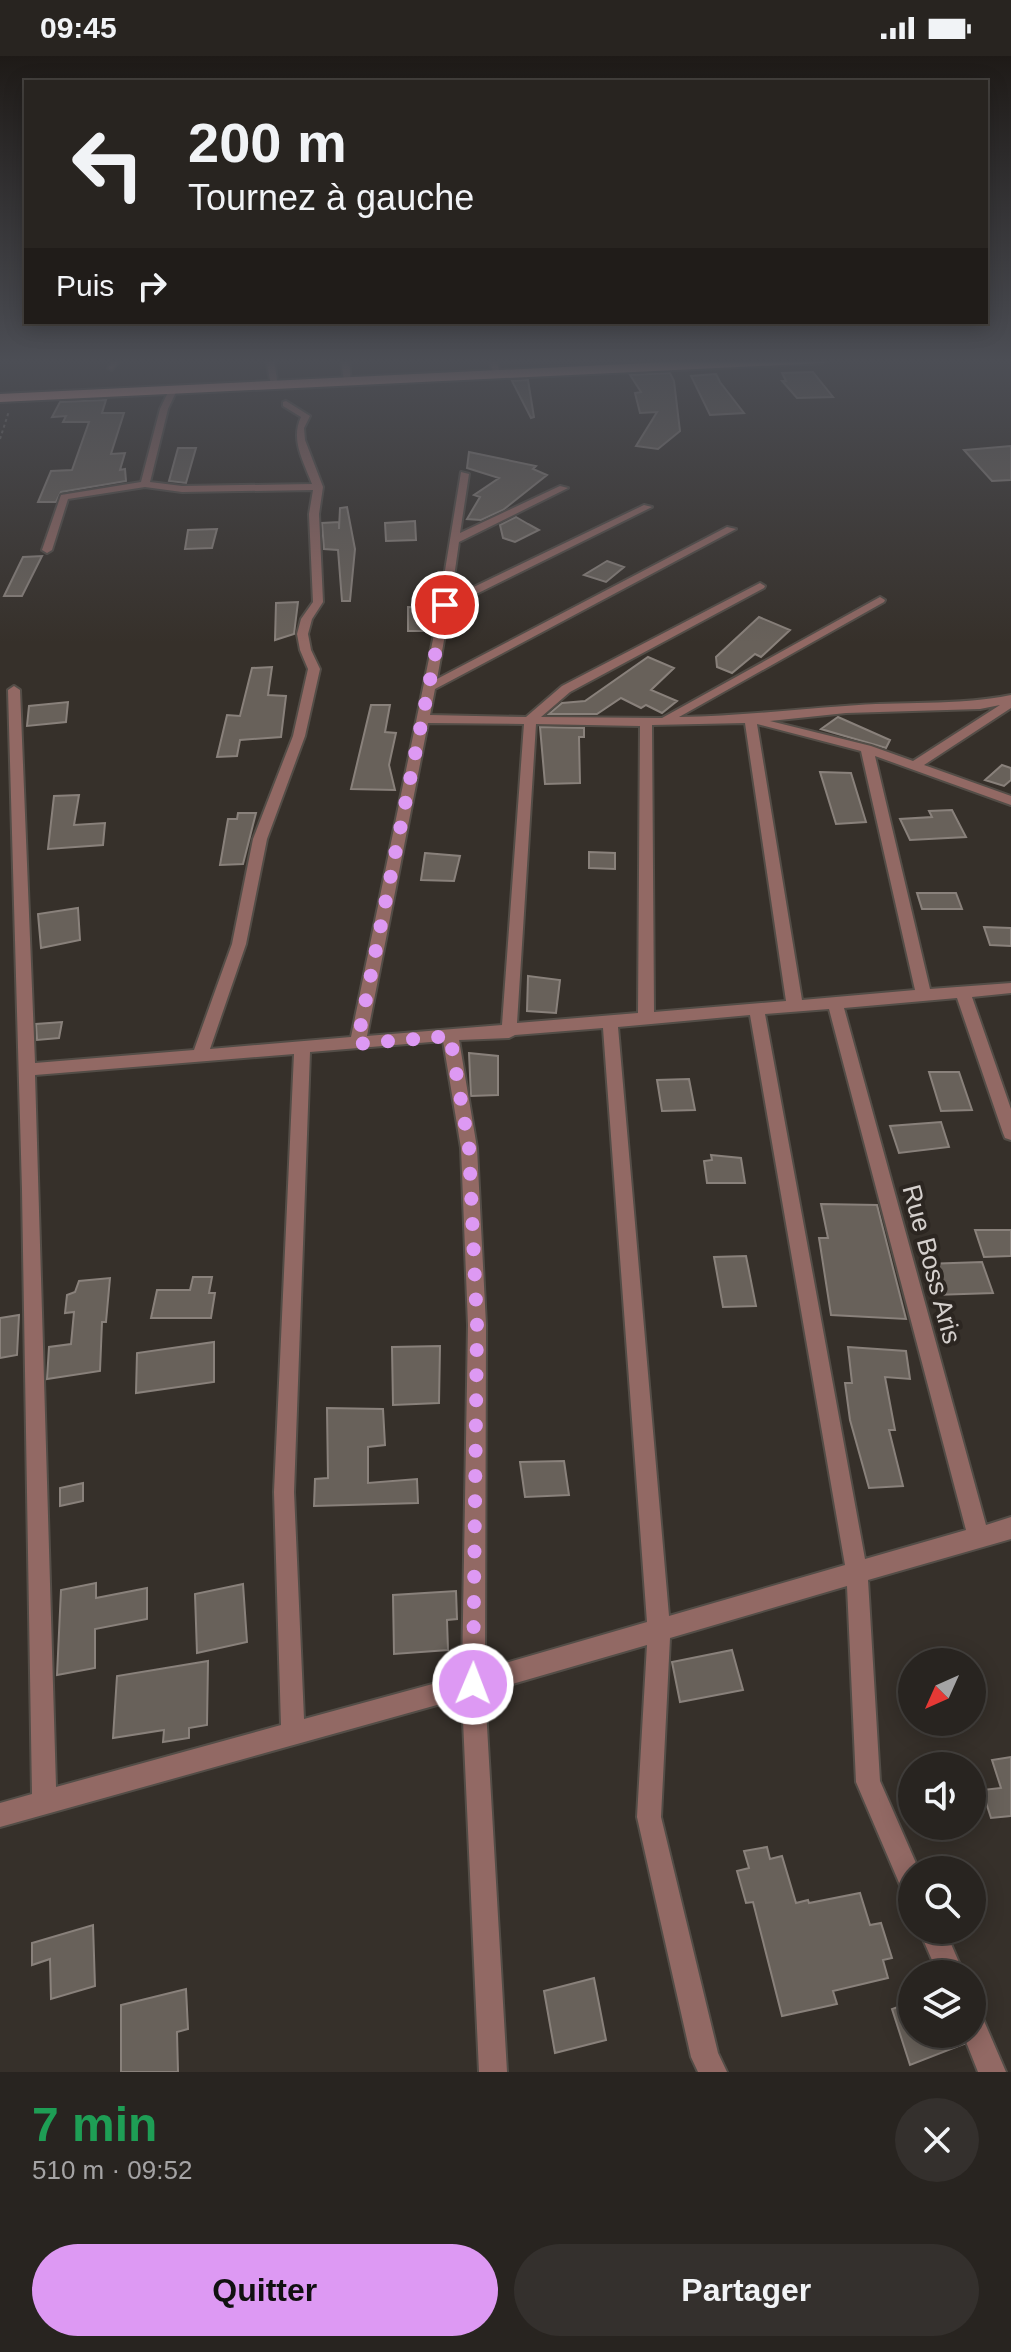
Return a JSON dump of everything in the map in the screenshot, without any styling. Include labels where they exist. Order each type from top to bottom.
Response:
[{"type":"street","points":[[145,484],[153,454]]},
{"type":"street","points":[[200,1056],[239,944],[260,839],[299,736],[314,669],[304,650],[303,621],[318,602],[314,514],[318,487],[305,454]]},
{"type":"street","points":[[357,1044],[445,605],[464,474]]},
{"type":"street","points":[[47,550],[64,497],[145,484],[182,489],[318,487]]},
{"type":"street","points":[[454,540],[563,488]]},
{"type":"street","points":[[445,605],[647,507]]},
{"type":"street","points":[[428,688],[731,529]]},
{"type":"street","points":[[509,1032],[530,720],[566,689],[760,586]]},
{"type":"street","points":[[662,722],[880,600]]},
{"type":"street","points":[[14,690],[27,1070],[44,1803]]},
{"type":"street","points":[[422,719],[662,722],[1011,701]]},
{"type":"street","points":[[914,766],[1011,701]]},
{"type":"street","points":[[750,719],[867,749],[1011,801]]},
{"type":"street","points":[[750,719],[795,1007]]},
{"type":"street","points":[[646,722],[646,1020]]},
{"type":"street","points":[[867,749],[924,996]]},
{"type":"street","points":[[27,1070],[1011,988]]},
{"type":"street","points":[[963,993],[1011,1133]]},
{"type":"street","name":"Rue Boss Aris","points":[[835,1004],[979,1538]]},
{"type":"street","points":[[757,1011],[857,1573],[868,1782],[900,1856]]},
{"type":"street","points":[[610,1023],[659,1631],[649,1817],[705,2057],[713,2072]]},
{"type":"street","points":[[450,1036],[469,1148],[477,1325],[473,1684],[493,2072]]},
{"type":"street","points":[[293,1733],[284,1492],[302,1048]]},
{"type":"street","points":[[0,1815],[473,1684],[1011,1528]]},
{"type":"street","points":[[982,2048],[992,2072]]},
{"type":"building","points":[[78,454],[125,454],[120,470],[125,469],[126,481],[61,492],[56,502],[38,502],[51,471],[72,470]]},
{"type":"building","points":[[176,454],[194,454],[186,483],[169,481]]},
{"type":"building","points":[[469,454],[479,454],[536,466],[533,469],[547,475],[503,510],[481,520],[467,519],[480,497],[474,495],[499,478],[467,468]]},
{"type":"building","points":[[968,454],[1011,454],[1011,480],[992,481]]},
{"type":"building","points":[[347,507],[355,549],[350,601],[342,601],[338,550],[324,549],[322,523],[339,522],[339,529],[340,508]]},
{"type":"building","points":[[516,517],[539,530],[515,542],[503,538],[500,525]]},
{"type":"building","points":[[415,521],[416,540],[386,541],[385,523]]},
{"type":"building","points":[[217,529],[212,548],[185,549],[188,530]]},
{"type":"building","points":[[42,556],[22,596],[4,596],[23,557]]},
{"type":"building","points":[[607,561],[624,567],[606,582],[584,575]]},
{"type":"building","points":[[298,602],[294,634],[275,640],[276,603]]},
{"type":"building","points":[[408,607],[434,608],[432,631],[408,631]]},
{"type":"building","points":[[759,617],[790,630],[761,657],[755,654],[732,673],[717,667],[716,657]]},
{"type":"building","points":[[648,657],[674,668],[651,690],[677,701],[662,713],[646,705],[641,708],[621,698],[597,714],[549,714],[562,703],[585,701]]},
{"type":"building","points":[[272,667],[268,695],[286,696],[281,737],[240,740],[237,756],[217,757],[227,715],[240,716],[252,668]]},
{"type":"building","points":[[68,702],[66,722],[27,726],[29,706]]},
{"type":"building","points":[[371,705],[390,705],[385,732],[396,733],[389,765],[395,790],[351,789]]},
{"type":"building","points":[[838,717],[890,740],[886,748],[821,729]]},
{"type":"building","points":[[540,727],[584,728],[584,737],[579,737],[580,783],[545,784]]},
{"type":"building","points":[[1002,765],[1011,768],[1011,780],[1004,786],[985,780]]},
{"type":"building","points":[[820,772],[851,773],[866,822],[836,824]]},
{"type":"building","points":[[79,795],[74,825],[105,823],[103,845],[48,849],[54,796]]},
{"type":"building","points":[[952,810],[966,837],[910,840],[900,819],[932,817],[929,811]]},
{"type":"building","points":[[238,813],[256,813],[243,864],[220,865],[228,819],[237,819]]},
{"type":"building","points":[[589,852],[615,853],[615,869],[589,868]]},
{"type":"building","points":[[425,853],[460,856],[454,881],[421,880]]},
{"type":"building","points":[[917,893],[956,893],[962,909],[922,909]]},
{"type":"building","points":[[78,908],[80,940],[41,948],[38,914]]},
{"type":"building","points":[[984,927],[1011,928],[1011,946],[990,945]]},
{"type":"building","points":[[528,976],[560,980],[556,1013],[527,1011]]},
{"type":"building","points":[[62,1022],[59,1038],[37,1040],[36,1024]]},
{"type":"building","points":[[469,1053],[498,1056],[498,1095],[471,1096]]},
{"type":"building","points":[[929,1072],[959,1072],[972,1110],[941,1111]]},
{"type":"building","points":[[689,1079],[695,1110],[662,1111],[657,1080]]},
{"type":"building","points":[[941,1122],[949,1147],[899,1153],[890,1126]]},
{"type":"building","points":[[711,1155],[741,1158],[745,1183],[707,1183],[704,1161],[712,1160]]},
{"type":"building","points":[[821,1204],[877,1205],[906,1319],[831,1315],[819,1238],[828,1238]]},
{"type":"building","points":[[975,1230],[1011,1230],[1011,1256],[984,1257]]},
{"type":"building","points":[[746,1256],[756,1306],[723,1307],[714,1257]]},
{"type":"building","points":[[982,1262],[993,1293],[934,1295],[925,1264]]},
{"type":"building","points":[[193,1277],[212,1277],[209,1293],[215,1293],[211,1318],[151,1318],[157,1290],[190,1290]]},
{"type":"building","points":[[110,1278],[106,1322],[102,1322],[100,1371],[47,1379],[49,1347],[71,1344],[74,1312],[65,1313],[67,1295],[75,1292],[79,1281]]},
{"type":"building","points":[[19,1315],[17,1355],[0,1358],[0,1318]]},
{"type":"building","points":[[214,1342],[214,1382],[136,1393],[137,1353]]},
{"type":"building","points":[[440,1346],[439,1403],[393,1405],[392,1347]]},
{"type":"building","points":[[848,1347],[906,1351],[910,1379],[885,1377],[895,1430],[889,1430],[903,1486],[869,1488],[850,1420],[845,1383],[852,1383]]},
{"type":"building","points":[[327,1408],[383,1409],[385,1445],[368,1447],[368,1483],[417,1479],[418,1503],[314,1506],[315,1479],[328,1478]]},
{"type":"building","points":[[564,1461],[569,1495],[525,1497],[520,1462]]},
{"type":"building","points":[[83,1483],[83,1501],[60,1506],[60,1488]]},
{"type":"building","points":[[96,1583],[96,1598],[147,1588],[147,1619],[95,1629],[95,1668],[57,1675],[61,1590]]},
{"type":"building","points":[[243,1584],[247,1642],[197,1653],[195,1594]]},
{"type":"building","points":[[456,1591],[457,1619],[447,1620],[448,1650],[394,1654],[393,1595]]},
{"type":"building","points":[[732,1650],[743,1690],[680,1702],[672,1662]]},
{"type":"building","points":[[208,1661],[207,1725],[189,1728],[189,1738],[163,1742],[164,1730],[113,1738],[117,1676]]},
{"type":"building","points":[[1011,1757],[1011,1816],[991,1818],[986,1790],[1001,1788],[992,1760]]},
{"type":"building","points":[[767,1847],[770,1859],[782,1856],[796,1903],[860,1893],[870,1925],[881,1923],[892,1958],[883,1960],[888,1978],[833,1991],[837,2004],[782,2016],[753,1902],[746,1903],[737,1871],[749,1868],[744,1851]]},
{"type":"building","points":[[93,1925],[95,1986],[51,1999],[50,1959],[32,1965],[32,1943]]},
{"type":"building","points":[[594,1978],[606,2040],[555,2053],[544,1991]]},
{"type":"building","points":[[186,1989],[188,2029],[177,2032],[178,2072],[121,2072],[121,2005]]},
{"type":"building","points":[[898,2007],[898,2028],[892,2009]]},
{"type":"building","points":[[905,2048],[954,2048],[910,2065]]},
{"type":"route","points":[[445,605],[357,1044],[450,1036],[469,1148],[477,1325],[473,1684]]}]
